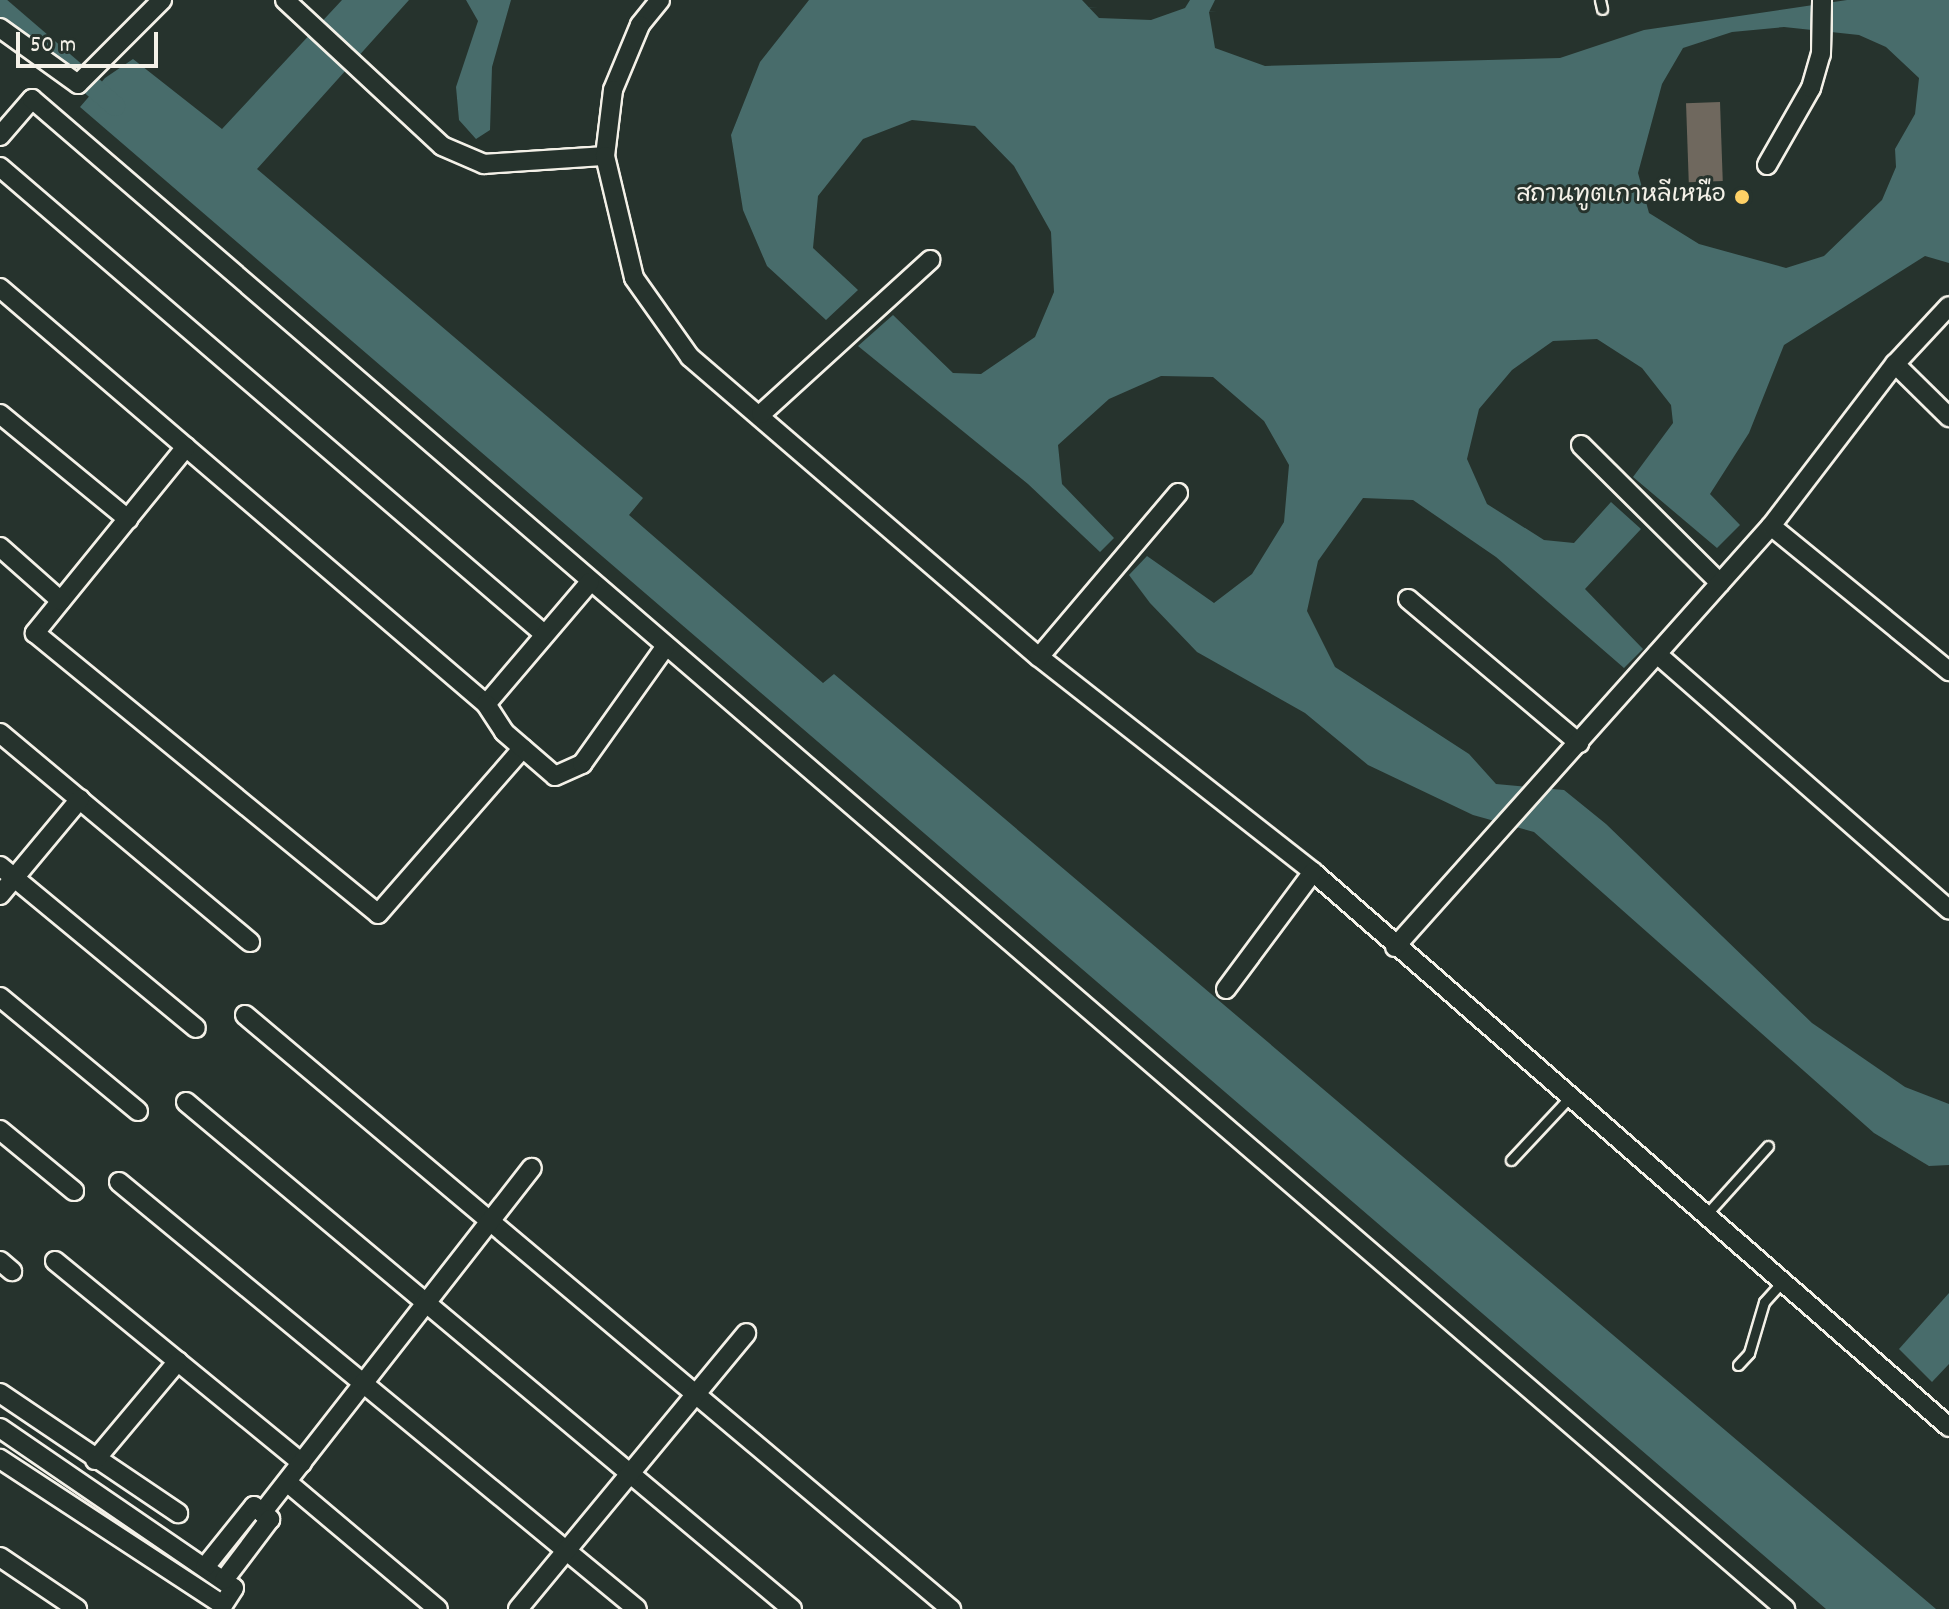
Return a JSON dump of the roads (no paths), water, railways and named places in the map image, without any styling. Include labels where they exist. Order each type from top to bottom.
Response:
[{"type":"street","points":[[0,28],[78,84],[162,0]]},
{"type":"street","points":[[285,0],[442,146],[484,164],[605,156]]},
{"type":"street","points":[[660,0],[640,25],[613,90],[605,156],[634,278],[690,357],[761,414],[1039,657],[1313,872],[1395,947],[1949,1427]]},
{"type":"street","points":[[1767,165],[1811,88],[1821,54],[1822,0]]},
{"type":"street","points":[[0,136],[32,99],[1785,1609]]},
{"type":"street","points":[[4,179],[544,634]]},
{"type":"street","points":[[761,414],[930,260]]},
{"type":"street","points":[[0,288],[486,704],[504,732],[555,776],[582,764],[665,647]]},
{"type":"street","points":[[1395,947],[1771,526],[1895,364],[1949,306]]},
{"type":"street","points":[[1895,364],[1949,417]]},
{"type":"street","points":[[0,414],[128,519]]},
{"type":"street","points":[[1581,445],[1720,583]]},
{"type":"street","points":[[186,447],[35,633],[378,914],[523,748]]},
{"type":"street","points":[[1039,657],[1178,493]]},
{"type":"street","points":[[1771,526],[1949,671]]},
{"type":"street","points":[[0,547],[61,601]]},
{"type":"street","points":[[486,704],[590,582]]},
{"type":"street","points":[[1408,599],[1579,743]]},
{"type":"street","points":[[1657,654],[1949,910]]},
{"type":"street","points":[[0,733],[250,942]]},
{"type":"street","points":[[0,895],[7,872],[80,799]]},
{"type":"street","points":[[7,872],[196,1028]]},
{"type":"street","points":[[1226,989],[1313,872]]},
{"type":"street","points":[[0,997],[138,1111]]},
{"type":"street","points":[[245,1015],[695,1397],[951,1609]]},
{"type":"street","points":[[186,1102],[792,1609]]},
{"type":"street","points":[[0,1130],[74,1191]]},
{"type":"street","points":[[262,1513],[532,1168]]},
{"type":"street","points":[[119,1182],[637,1609]]},
{"type":"street","points":[[55,1261],[302,1463]]},
{"type":"street","points":[[518,1609],[746,1333]]},
{"type":"street","points":[[95,1460],[178,1361]]},
{"type":"street","points":[[0,1393],[95,1460],[178,1513]]},
{"type":"street","points":[[0,1428],[234,1588],[223,1605],[0,1459]]},
{"type":"street","points":[[287,1482],[438,1609]]},
{"type":"street","points":[[205,1567],[254,1506],[270,1519],[224,1580]]},
{"type":"street","points":[[0,1557],[77,1609]]},
{"type":"lane","points":[[1511,1160],[1569,1098]]},
{"type":"lane","points":[[1705,1216],[1768,1146]]},
{"type":"lane","points":[[1738,1365],[1749,1353],[1764,1302],[1781,1283]]},
{"type":"water","points":[[342,0],[409,0],[257,169],[643,498],[629,515],[823,683],[834,674],[1936,1609],[1826,1609],[80,107],[105,78],[133,59],[222,129]]},
{"type":"water","points":[[466,0],[511,0],[492,67],[490,130],[476,139],[459,120],[456,87],[478,21]]},
{"type":"water","points":[[809,0],[1082,0],[1099,18],[1151,20],[1185,8],[1190,0],[1215,0],[1209,12],[1215,48],[1265,66],[1560,58],[1644,30],[1847,0],[1949,0],[1949,263],[1925,256],[1784,345],[1749,433],[1710,494],[1740,525],[1717,548],[1633,477],[1673,423],[1671,405],[1642,368],[1597,339],[1553,341],[1512,370],[1479,409],[1467,459],[1487,504],[1544,540],[1574,543],[1611,502],[1641,529],[1585,589],[1643,649],[1624,668],[1496,557],[1413,500],[1363,498],[1318,561],[1307,611],[1335,667],[1469,754],[1496,784],[1564,790],[1606,824],[1812,1023],[1905,1087],[1949,1104],[1949,1165],[1929,1166],[1874,1133],[1534,832],[1473,815],[1368,765],[1305,713],[1197,652],[1150,603],[1129,575],[1147,556],[1214,603],[1252,574],[1284,522],[1289,465],[1264,421],[1213,377],[1161,376],[1109,399],[1058,445],[1062,484],[1114,538],[1100,552],[1028,484],[858,346],[893,315],[953,373],[981,374],[1035,337],[1054,292],[1051,232],[1014,166],[975,126],[912,120],[863,139],[818,196],[813,248],[858,290],[826,320],[767,266],[743,210],[731,135],[760,62]],"holes":[[[1784,27],[1859,35],[1886,47],[1919,78],[1915,114],[1895,149],[1896,167],[1882,200],[1824,256],[1786,268],[1699,244],[1649,213],[1638,173],[1662,84],[1683,48],[1732,32]]]},
{"type":"water","points":[[1949,1293],[1949,1364],[1932,1382],[1899,1349]]},
{"type":"waterway","points":[[0,7],[115,106]]},
{"type":"place","name":"สถานทูตเกาหลีเหนือ","points":[[1742,197]]}]
